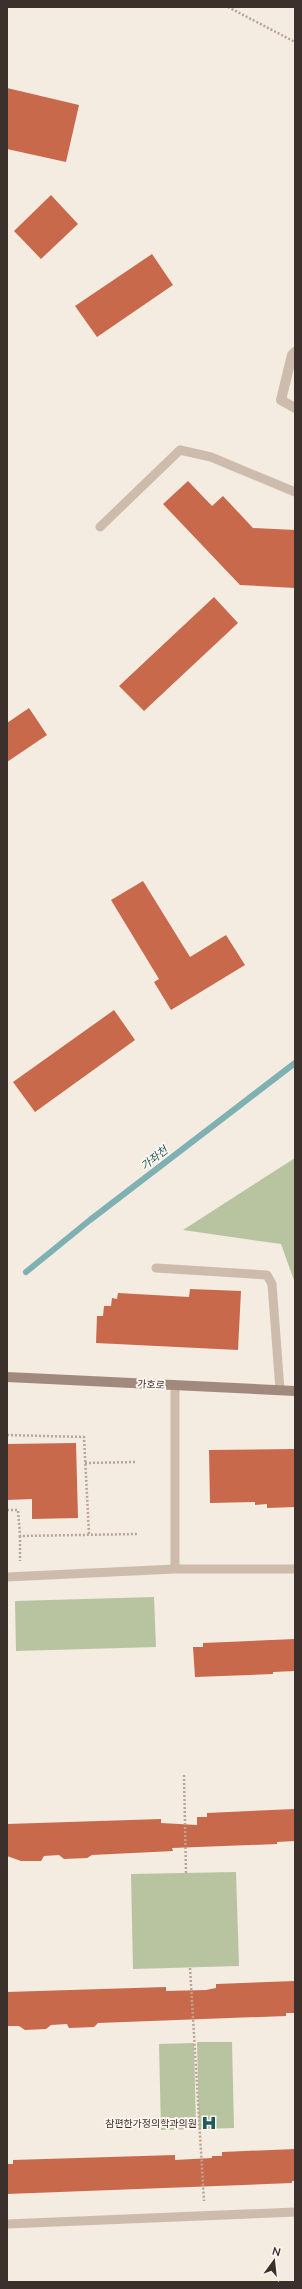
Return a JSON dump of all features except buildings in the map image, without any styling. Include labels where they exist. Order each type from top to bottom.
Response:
[{"type":"street","points":[[295,352],[292,355],[281,400],[295,408]]},
{"type":"street","name":"가호로","points":[[7,1377],[295,1391]]},
{"type":"lane","points":[[100,527],[180,450],[211,457],[295,492]]},
{"type":"lane","points":[[156,1268],[267,1276],[272,1284],[280,1390]]},
{"type":"lane","points":[[175,1385],[175,1569]]},
{"type":"lane","points":[[7,1577],[175,1569],[295,1569]]},
{"type":"lane","points":[[7,2224],[295,2212]]},
{"type":"path","points":[[228,7],[295,42]]},
{"type":"path","points":[[7,1435],[84,1437],[89,1534]]},
{"type":"path","points":[[85,1463],[135,1462]]},
{"type":"path","points":[[7,1510],[18,1510],[20,1536],[20,1576]]},
{"type":"path","points":[[20,1536],[138,1534]]},
{"type":"path","points":[[184,1775],[186,1873]]},
{"type":"path","points":[[190,1968],[205,2216]]},
{"type":"green space","points":[[295,1158],[295,1283],[281,1244],[183,1230]]},
{"type":"green space","points":[[154,1597],[156,1647],[16,1651],[15,1601]]},
{"type":"green space","points":[[236,1872],[239,1966],[133,1969],[131,1874]]},
{"type":"green space","points":[[197,2042],[232,2042],[234,2128],[199,2129]]},
{"type":"green space","points":[[194,2043],[196,2129],[161,2130],[159,2044]]},
{"type":"waterway","name":"가좌천","points":[[26,1272],[90,1220],[295,1063]]},
{"type":"place","name":"참편한가정의학과의원","points":[[209,2123]]}]
